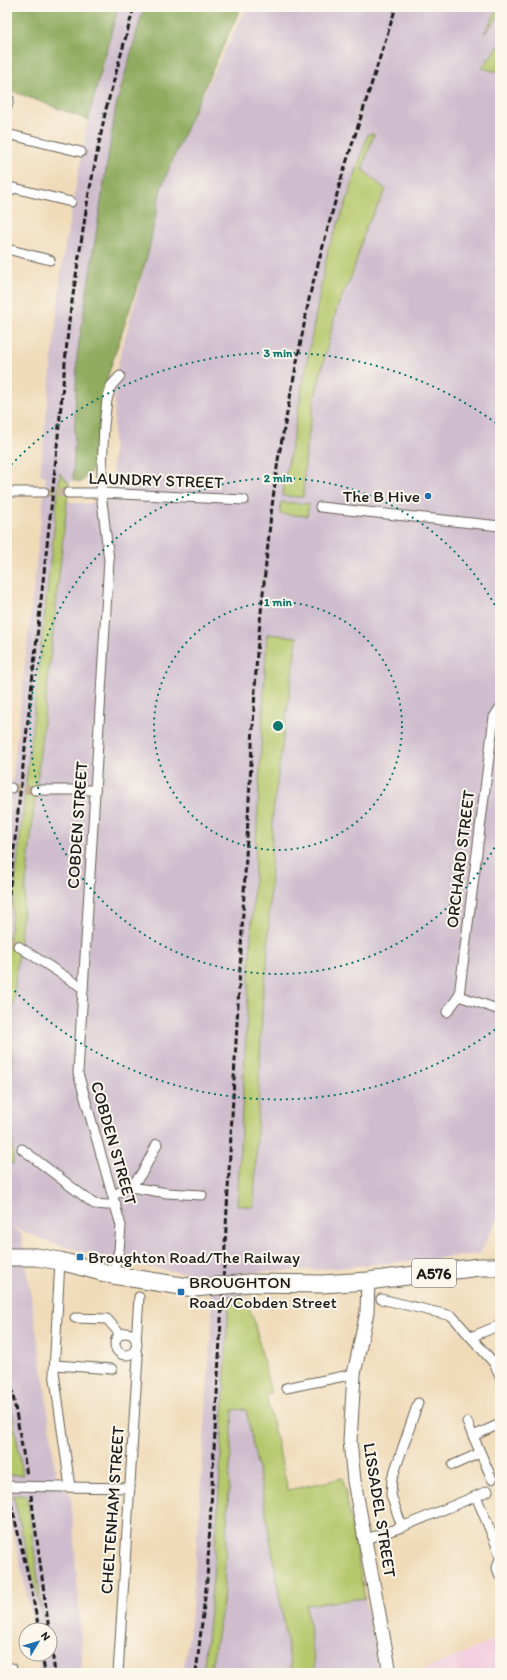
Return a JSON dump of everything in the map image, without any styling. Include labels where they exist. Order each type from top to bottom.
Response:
[{"type":"highway","name":"A576","points":[[7,1257],[36,1257],[60,1261],[112,1275],[194,1288],[249,1283],[322,1284],[368,1281],[479,1267],[500,1267]]},
{"type":"street","points":[[7,134],[81,152]]},
{"type":"street","points":[[7,193],[14,188],[71,202]]},
{"type":"street","points":[[7,250],[50,260]]},
{"type":"street","name":"COBDEN STREET","points":[[112,1275],[119,1250],[121,1226],[78,1073],[109,560],[102,493],[106,400],[111,386],[120,376]]},
{"type":"street","points":[[7,492],[44,492]]},
{"type":"street","name":"LAUNDRY STREET","points":[[68,493],[102,493],[244,500]]},
{"type":"street","points":[[320,507],[500,526]]},
{"type":"street","name":"ORCHARD STREET","points":[[447,1012],[459,996],[494,717],[500,708]]},
{"type":"street","points":[[35,790],[95,790]]},
{"type":"street","points":[[18,946],[83,988]]},
{"type":"street","points":[[459,996],[500,1010]]},
{"type":"street","points":[[22,1149],[94,1204],[108,1205],[131,1187],[139,1178],[157,1144]]},
{"type":"street","points":[[131,1187],[167,1193],[202,1195]]},
{"type":"street","points":[[60,1261],[55,1365],[67,1487]]},
{"type":"street","name":"LISSADEL STREET","points":[[368,1281],[367,1312],[354,1374],[350,1441],[354,1481],[390,1673]]},
{"type":"street","name":"CHELTENHAM STREET","points":[[118,1673],[138,1357],[136,1345],[139,1297]]},
{"type":"street","points":[[381,1299],[452,1316],[494,1363],[500,1377]]},
{"type":"street","points":[[75,1318],[107,1320],[120,1334],[130,1334],[136,1345],[128,1354],[119,1353],[115,1345],[117,1337],[120,1334]]},
{"type":"street","points":[[471,1337],[500,1325]]},
{"type":"street","points":[[55,1365],[112,1369]]},
{"type":"street","points":[[286,1388],[354,1374]]},
{"type":"street","points":[[402,1527],[391,1495],[392,1479],[418,1403]]},
{"type":"street","points":[[467,1422],[492,1479]]},
{"type":"street","points":[[473,1436],[500,1424]]},
{"type":"street","points":[[453,1465],[480,1453]]},
{"type":"street","points":[[7,1486],[130,1488]]},
{"type":"street","points":[[366,1539],[402,1527],[488,1491]]},
{"type":"street","points":[[476,1496],[500,1554]]},
{"type":"street","points":[[500,1558],[497,1568],[500,1576]]},
{"type":"shaded area","points":[[118,7],[144,7],[77,356],[73,480],[69,483],[67,501],[87,504],[112,499],[115,375],[148,254],[161,188],[191,117],[247,7],[500,7],[500,1214],[480,1254],[326,1269],[236,1273],[243,1295],[254,1320],[271,1394],[266,1395],[246,1409],[263,1495],[292,1673],[183,1673],[191,1622],[202,1469],[212,1320],[210,1274],[195,1275],[136,1265],[52,1243],[8,1225],[21,1233],[45,1387],[56,1476],[71,1496],[82,1650],[82,1673],[40,1673],[39,1662],[58,1662],[58,1622],[33,1622],[7,1506],[7,829],[46,476],[40,474],[63,257],[88,120]]},
{"type":"shaded area","points":[[365,1598],[379,1673],[316,1673],[306,1605]]},
{"type":"shaded area","points":[[500,1638],[500,1673],[415,1673]]},
{"type":"green space","points":[[7,7],[118,7],[88,120],[7,89]]},
{"type":"green space","points":[[144,7],[241,7],[191,117],[161,188],[148,254],[108,375],[94,468],[80,483],[73,480],[77,356],[116,106]]},
{"type":"green space","points":[[499,7],[500,15],[484,34]]},
{"type":"green space","points":[[500,45],[500,72],[481,68]]},
{"type":"green space","points":[[368,134],[374,134],[362,169],[386,190],[366,227],[352,275],[337,307],[316,393],[306,447],[303,497],[282,496],[328,249],[345,206]]},
{"type":"green space","points":[[60,473],[69,483],[13,1004],[11,1092],[13,1164],[7,1164],[7,957]]},
{"type":"green space","points":[[281,502],[309,504],[307,516],[280,514]]},
{"type":"green space","points":[[267,634],[297,637],[273,812],[267,969],[263,987],[254,1207],[237,1205]]},
{"type":"green space","points":[[243,1295],[254,1320],[271,1394],[266,1395],[288,1490],[343,1478],[365,1598],[306,1605],[316,1673],[292,1673],[263,1495],[246,1409],[233,1410],[223,1603],[210,1673],[203,1673],[213,1579],[229,1296]]},
{"type":"green space","points":[[7,1383],[23,1475],[7,1475]]},
{"type":"green space","points":[[13,1495],[27,1495],[43,1619]]},
{"type":"tunnel","points":[[44,492],[68,493]]},
{"type":"tunnel","points":[[11,788],[35,790]]},
{"type":"tunnel","points":[[7,939],[18,946]]},
{"type":"railway","points":[[7,913],[52,499],[69,321],[88,198],[106,109],[134,7]]},
{"type":"railway","points":[[196,1673],[207,1580],[257,652],[271,514],[278,460],[310,294],[342,176],[396,7]]},
{"type":"railway","points":[[7,1361],[27,1475]]},
{"type":"railway","points":[[9,1495],[31,1587],[38,1622]]},
{"type":"railway","points":[[31,1495],[48,1622]]},
{"type":"railway","points":[[43,1662],[45,1673]]},
{"type":"railway","points":[[53,1662],[55,1673]]},
{"type":"place","name":"The B Hive","points":[[428,496]]},
{"type":"place","name":"Broughton Road/The Railway","points":[[80,1257]]},
{"type":"place","name":"BROUGHTON Road/Cobden Street","points":[[181,1292]]}]
